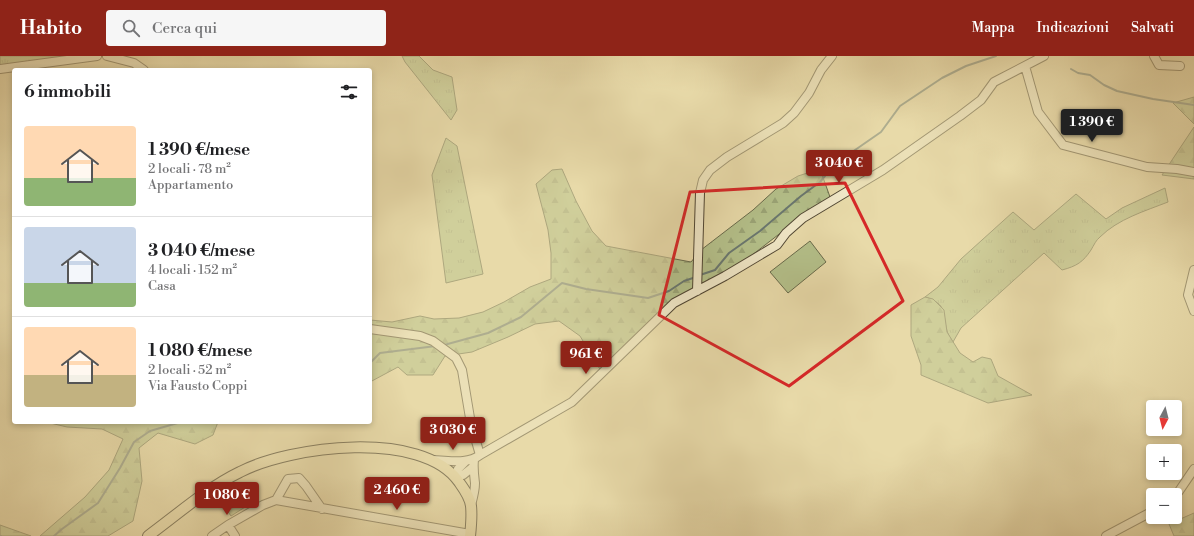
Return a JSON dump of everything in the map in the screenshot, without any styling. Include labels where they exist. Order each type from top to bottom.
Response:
[{"type":"main road","points":[[148,536],[213,488],[240,472],[270,460],[307,451],[346,447],[388,450],[415,454],[432,460],[447,468],[456,477],[465,490],[471,505],[470,535]]},
{"type":"street","points":[[0,69],[97,56]]},
{"type":"street","points":[[107,56],[134,63],[141,68]]},
{"type":"street","points":[[697,289],[700,193],[704,180],[710,170],[727,156],[784,123],[803,102],[821,70],[832,56]]},
{"type":"street","points":[[456,477],[463,475],[473,461],[572,402],[674,303],[697,289],[725,276],[777,245],[786,233],[803,218],[914,150],[981,100],[994,82],[1044,56]]},
{"type":"street","points":[[1154,56],[1159,65],[1180,66]]},
{"type":"street","points":[[1025,66],[1038,112],[1063,144],[1068,147],[1147,168],[1177,169],[1194,172]]},
{"type":"street","points":[[1194,270],[1188,295],[1194,311]]},
{"type":"street","points":[[372,329],[420,336],[433,341],[456,358],[462,370],[471,424],[474,488],[471,505]]},
{"type":"street","points":[[432,460],[473,461]]},
{"type":"street","points":[[1181,488],[1194,469]]},
{"type":"street","points":[[276,500],[288,479],[299,478],[322,508]]},
{"type":"street","points":[[212,536],[263,505],[276,500],[470,535]]},
{"type":"street","points":[[1106,536],[1146,515]]},
{"type":"street","points":[[228,526],[235,536]]},
{"type":"highlighted area","points":[[845,183],[903,301],[789,386],[659,315],[690,192]]},
{"type":"green space","points":[[0,56],[72,56],[0,67]]},
{"type":"green space","points":[[402,56],[419,56],[433,70],[452,77],[457,110],[451,120],[405,62]]},
{"type":"green space","points":[[1194,97],[1194,124],[1173,103]]},
{"type":"green space","points":[[1194,127],[1194,179],[1162,175]]},
{"type":"green space","points":[[446,138],[457,146],[483,274],[446,283],[432,175]]},
{"type":"green space","points":[[562,169],[576,201],[592,231],[606,246],[691,262],[701,250],[753,210],[776,189],[798,176],[820,169],[830,197],[747,259],[675,307],[604,376],[580,336],[559,321],[535,324],[472,352],[445,356],[433,375],[407,375],[398,367],[372,381],[372,320],[392,322],[420,316],[434,319],[459,318],[483,312],[530,287],[551,279],[551,253],[548,230],[536,184],[552,170]]},
{"type":"green space","points":[[1165,188],[1168,202],[1132,216],[1115,225],[1099,238],[1085,258],[1076,265],[1062,270],[1044,253],[961,328],[953,342],[947,332],[941,306],[925,297],[938,287],[961,259],[1013,212],[1034,230],[1076,194],[1106,219],[1122,208]]},
{"type":"green space","points":[[810,241],[826,262],[788,293],[770,272]]},
{"type":"green space","points":[[925,297],[933,299],[944,310],[947,332],[960,353],[973,362],[982,357],[991,359],[998,376],[1032,395],[988,403],[921,375],[921,365],[911,336],[911,305]]},
{"type":"green space","points":[[54,424],[217,424],[213,435],[195,444],[158,433],[139,448],[142,481],[133,521],[108,536],[40,536],[85,497],[109,470],[123,439],[102,429],[67,427]]},
{"type":"green space","points":[[246,491],[253,502],[231,516],[224,506]]},
{"type":"green space","points":[[1194,513],[1194,536],[1174,536],[1169,524],[1182,524],[1182,518]]},
{"type":"green space","points":[[0,525],[31,536],[0,536]]},
{"type":"waterway","points":[[700,275],[715,270],[729,253],[760,231],[820,182],[825,176],[826,167],[842,159],[881,132],[900,106],[942,78],[966,66],[996,56]]},
{"type":"waterway","points":[[1071,69],[1078,73],[1090,75],[1104,85],[1117,91],[1153,99],[1194,105]]},
{"type":"waterway","points":[[444,345],[488,333],[521,317],[562,283],[586,289],[648,298],[669,291],[684,281],[696,277]]},
{"type":"waterway","points":[[372,361],[380,353],[436,346]]},
{"type":"waterway","points":[[54,536],[98,503],[134,442],[150,431],[174,424]]}]
